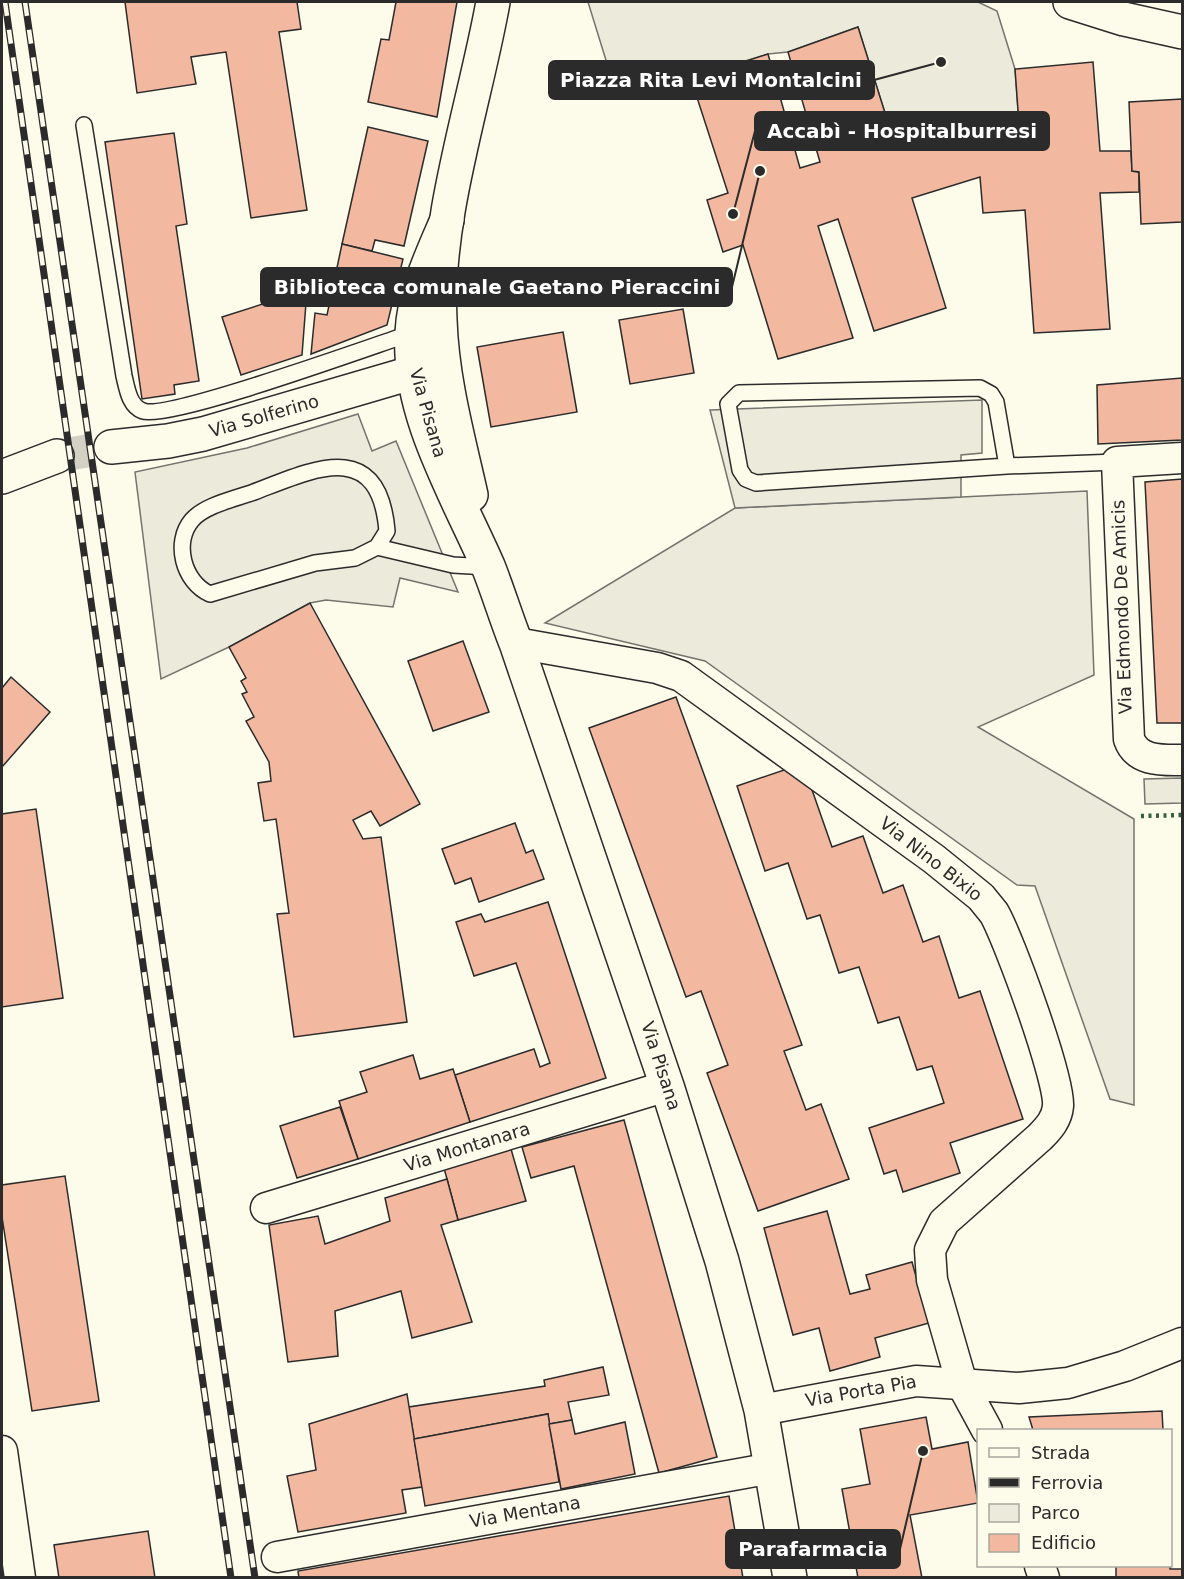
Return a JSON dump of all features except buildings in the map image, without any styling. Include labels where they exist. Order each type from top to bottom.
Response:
[{"type":"main road","name":"Via Pisana","points":[[488,567],[445,373],[440,328],[440,300],[447,220],[493,2]]},
{"type":"main road","points":[[1070,2],[1125,10],[1182,32]]},
{"type":"main road","name":"Via Pisana","points":[[447,220],[419,289],[412,333],[414,372],[424,414],[443,467],[488,567],[516,643],[668,1086],[729,1283],[772,1467],[790,1578]]},
{"type":"main road","points":[[414,372],[423,371],[426,376],[464,463]]},
{"type":"main road","name":"Via Solferino","points":[[111,447],[185,438],[414,372]]},
{"type":"main road","points":[[2,477],[57,456]]},
{"type":"street","points":[[1117,462],[1182,458]]},
{"type":"street","name":"Via Edmondo De Amicis","points":[[1117,462],[1126,714],[1129,739],[1135,750],[1150,758],[1182,760]]},
{"type":"street","name":"Via Nino Bixio","points":[[516,643],[657,668],[681,676],[934,859],[981,897],[994,913],[1053,1074],[1058,1107],[1053,1123],[1040,1137],[950,1216],[932,1242],[930,1265],[932,1280],[962,1384],[986,1429]]},
{"type":"street","name":"Via Montanara","points":[[266,1208],[668,1086]]},
{"type":"street","name":"Via Porta Pia","points":[[760,1410],[904,1382],[935,1380],[1018,1388],[1068,1383],[1125,1366],[1182,1343]]},
{"type":"street","points":[[2,1450],[20,1578]]},
{"type":"street","name":"Via Mentana","points":[[278,1557],[772,1467]]},
{"type":"lane","points":[[84,125],[124,376],[131,400],[139,409],[152,412],[222,396],[412,333]]},
{"type":"lane","points":[[1007,466],[996,402],[991,394],[980,388],[739,393],[728,404],[740,470],[746,479],[756,483],[1007,466],[1117,462]]},
{"type":"lane","points":[[377,547],[387,531],[378,497],[365,476],[350,468],[334,466],[279,482],[205,511],[190,522],[182,544],[185,565],[190,575],[200,588],[210,594],[315,563],[355,558],[377,547],[453,565],[488,567]]},
{"type":"green space","points":[[1087,491],[1094,675],[978,727],[1134,819],[1134,1105],[1110,1099],[1035,886],[1017,885],[705,661],[545,623],[735,508]]},
{"type":"shaded area","points":[[588,2],[978,2],[997,11],[1015,69],[1019,124],[891,132],[858,27],[788,52],[768,54],[618,99]]},
{"type":"shaded area","points":[[982,400],[982,453],[961,455],[961,497],[735,508],[710,410]]},
{"type":"shaded area","points":[[358,414],[372,451],[396,441],[458,592],[400,578],[393,607],[326,600],[310,603],[229,647],[161,679],[135,472],[247,448]]},
{"type":"shaded area","points":[[1182,778],[1182,803],[1145,804],[1144,779]]},
{"type":"tunnel","points":[[57,456],[111,447]]},
{"type":"railway","points":[[5,2],[231,1578]]},
{"type":"railway","points":[[25,2],[255,1578]]},
{"type":"hedge","points":[[1141,816],[1182,815]]},
{"type":"place","name":"Piazza Rita Levi Montalcini","points":[[941,62]]},
{"type":"place","name":"Biblioteca comunale Gaetano Pieraccini","points":[[760,171]]},
{"type":"place","name":"Accabì - Hospitalburresi","points":[[733,214]]},
{"type":"place","name":"Parafarmacia","points":[[923,1451]]}]
